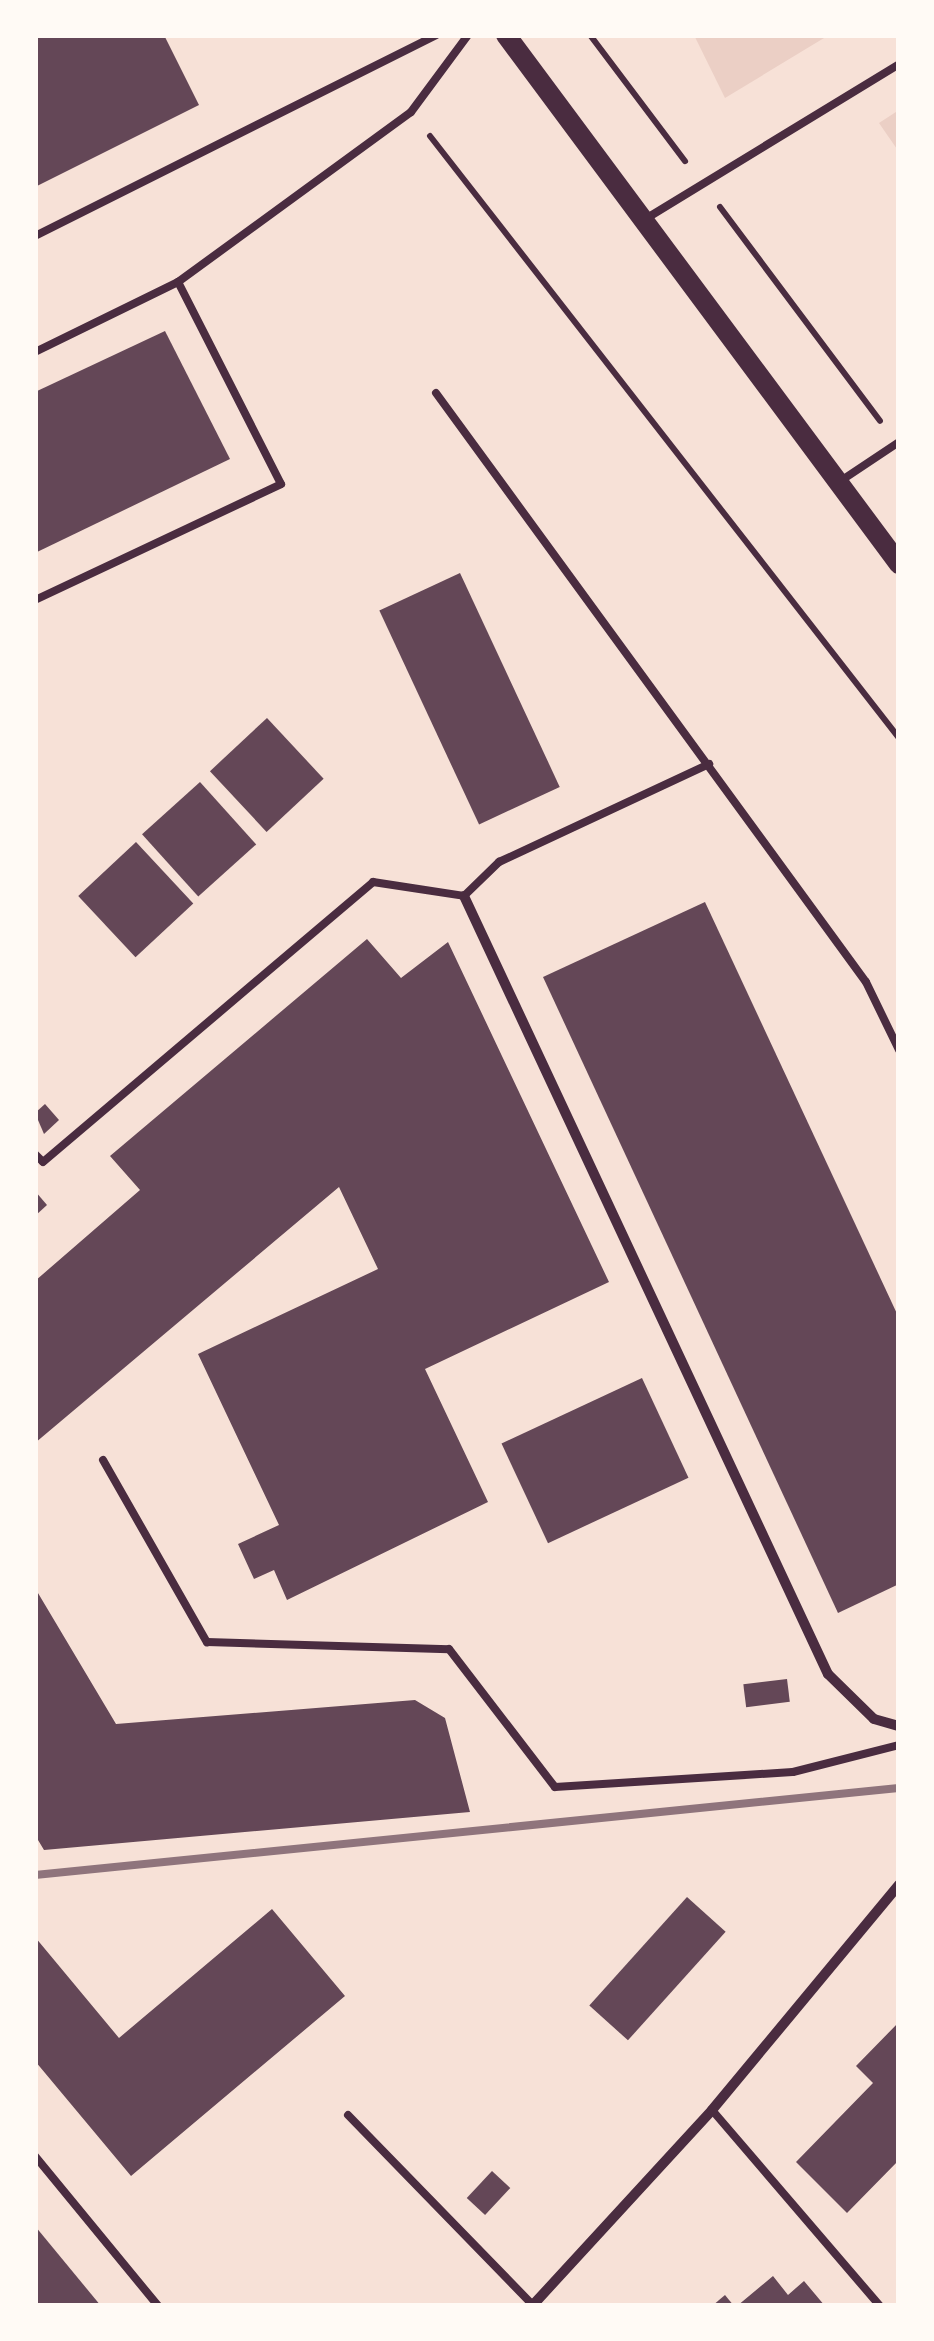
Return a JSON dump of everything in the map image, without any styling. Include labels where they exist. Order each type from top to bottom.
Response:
[{"type":"main road","points":[[506,35],[899,564]]},
{"type":"street","points":[[464,896],[828,1674],[874,1719],[899,1726]]},
{"type":"street","points":[[532,2305],[712,2110],[899,1885]]},
{"type":"lane","points":[[35,236],[437,35]]},
{"type":"lane","points":[[35,352],[178,282],[411,112],[468,35]]},
{"type":"lane","points":[[644,220],[899,64]]},
{"type":"lane","points":[[35,600],[281,484],[178,282]]},
{"type":"lane","points":[[436,392],[866,982],[899,1050]]},
{"type":"lane","points":[[838,482],[898,443]]},
{"type":"lane","points":[[35,1154],[42,1162],[373,882],[464,896],[499,862],[709,764]]},
{"type":"lane","points":[[103,1460],[207,1642],[448,1649],[554,1788],[793,1772],[899,1745]]},
{"type":"lane","points":[[712,2110],[880,2306]]},
{"type":"lane","points":[[348,2115],[532,2305]]},
{"type":"lane","points":[[35,2156],[158,2306]]},
{"type":"path","points":[[590,35],[898,443]]},
{"type":"path","points":[[411,112],[899,738]]},
{"type":"shaded area","points":[[694,35],[829,35],[725,98]]},
{"type":"shaded area","points":[[899,110],[899,152],[879,123]]},
{"type":"building","points":[[35,35],[164,35],[199,105],[35,187]]},
{"type":"building","points":[[165,331],[230,459],[35,553],[35,392]]},
{"type":"building","points":[[460,573],[560,787],[479,825],[379,611]]},
{"type":"building","points":[[267,718],[324,779],[267,832],[210,771]]},
{"type":"building","points":[[200,782],[256,844],[198,897],[142,834]]},
{"type":"building","points":[[136,842],[193,903],[136,957],[78,896]]},
{"type":"building","points":[[705,902],[899,1318],[899,1584],[838,1613],[543,977]]},
{"type":"building","points":[[367,939],[401,978],[448,942],[609,1282],[425,1369],[488,1502],[287,1600],[274,1570],[254,1579],[238,1544],[279,1525],[198,1354],[378,1269],[339,1187],[35,1443],[35,1281],[140,1190],[110,1156]]},
{"type":"building","points":[[45,1104],[59,1120],[44,1134],[35,1113]]},
{"type":"building","points":[[35,1191],[47,1205],[35,1216]]},
{"type":"building","points":[[642,1378],[688,1478],[548,1543],[502,1444]]},
{"type":"building","points":[[35,1588],[116,1724],[415,1700],[445,1718],[470,1812],[44,1850],[35,1835]]},
{"type":"building","points":[[787,1679],[790,1702],[746,1707],[743,1684]]},
{"type":"building","points":[[687,1897],[726,1932],[628,2040],[589,2005]]},
{"type":"building","points":[[272,1909],[345,1996],[131,2176],[35,2061],[35,1937],[119,2038]]},
{"type":"building","points":[[899,2022],[899,2160],[847,2213],[796,2162],[873,2083],[856,2066]]},
{"type":"building","points":[[492,2171],[510,2188],[485,2215],[467,2198]]},
{"type":"building","points":[[35,2226],[101,2306],[35,2306]]},
{"type":"building","points":[[773,2276],[788,2295],[804,2281],[825,2306],[737,2306]]},
{"type":"building","points":[[725,2295],[734,2306],[712,2306]]},
{"type":"railway","points":[[35,1875],[899,1788]]}]
